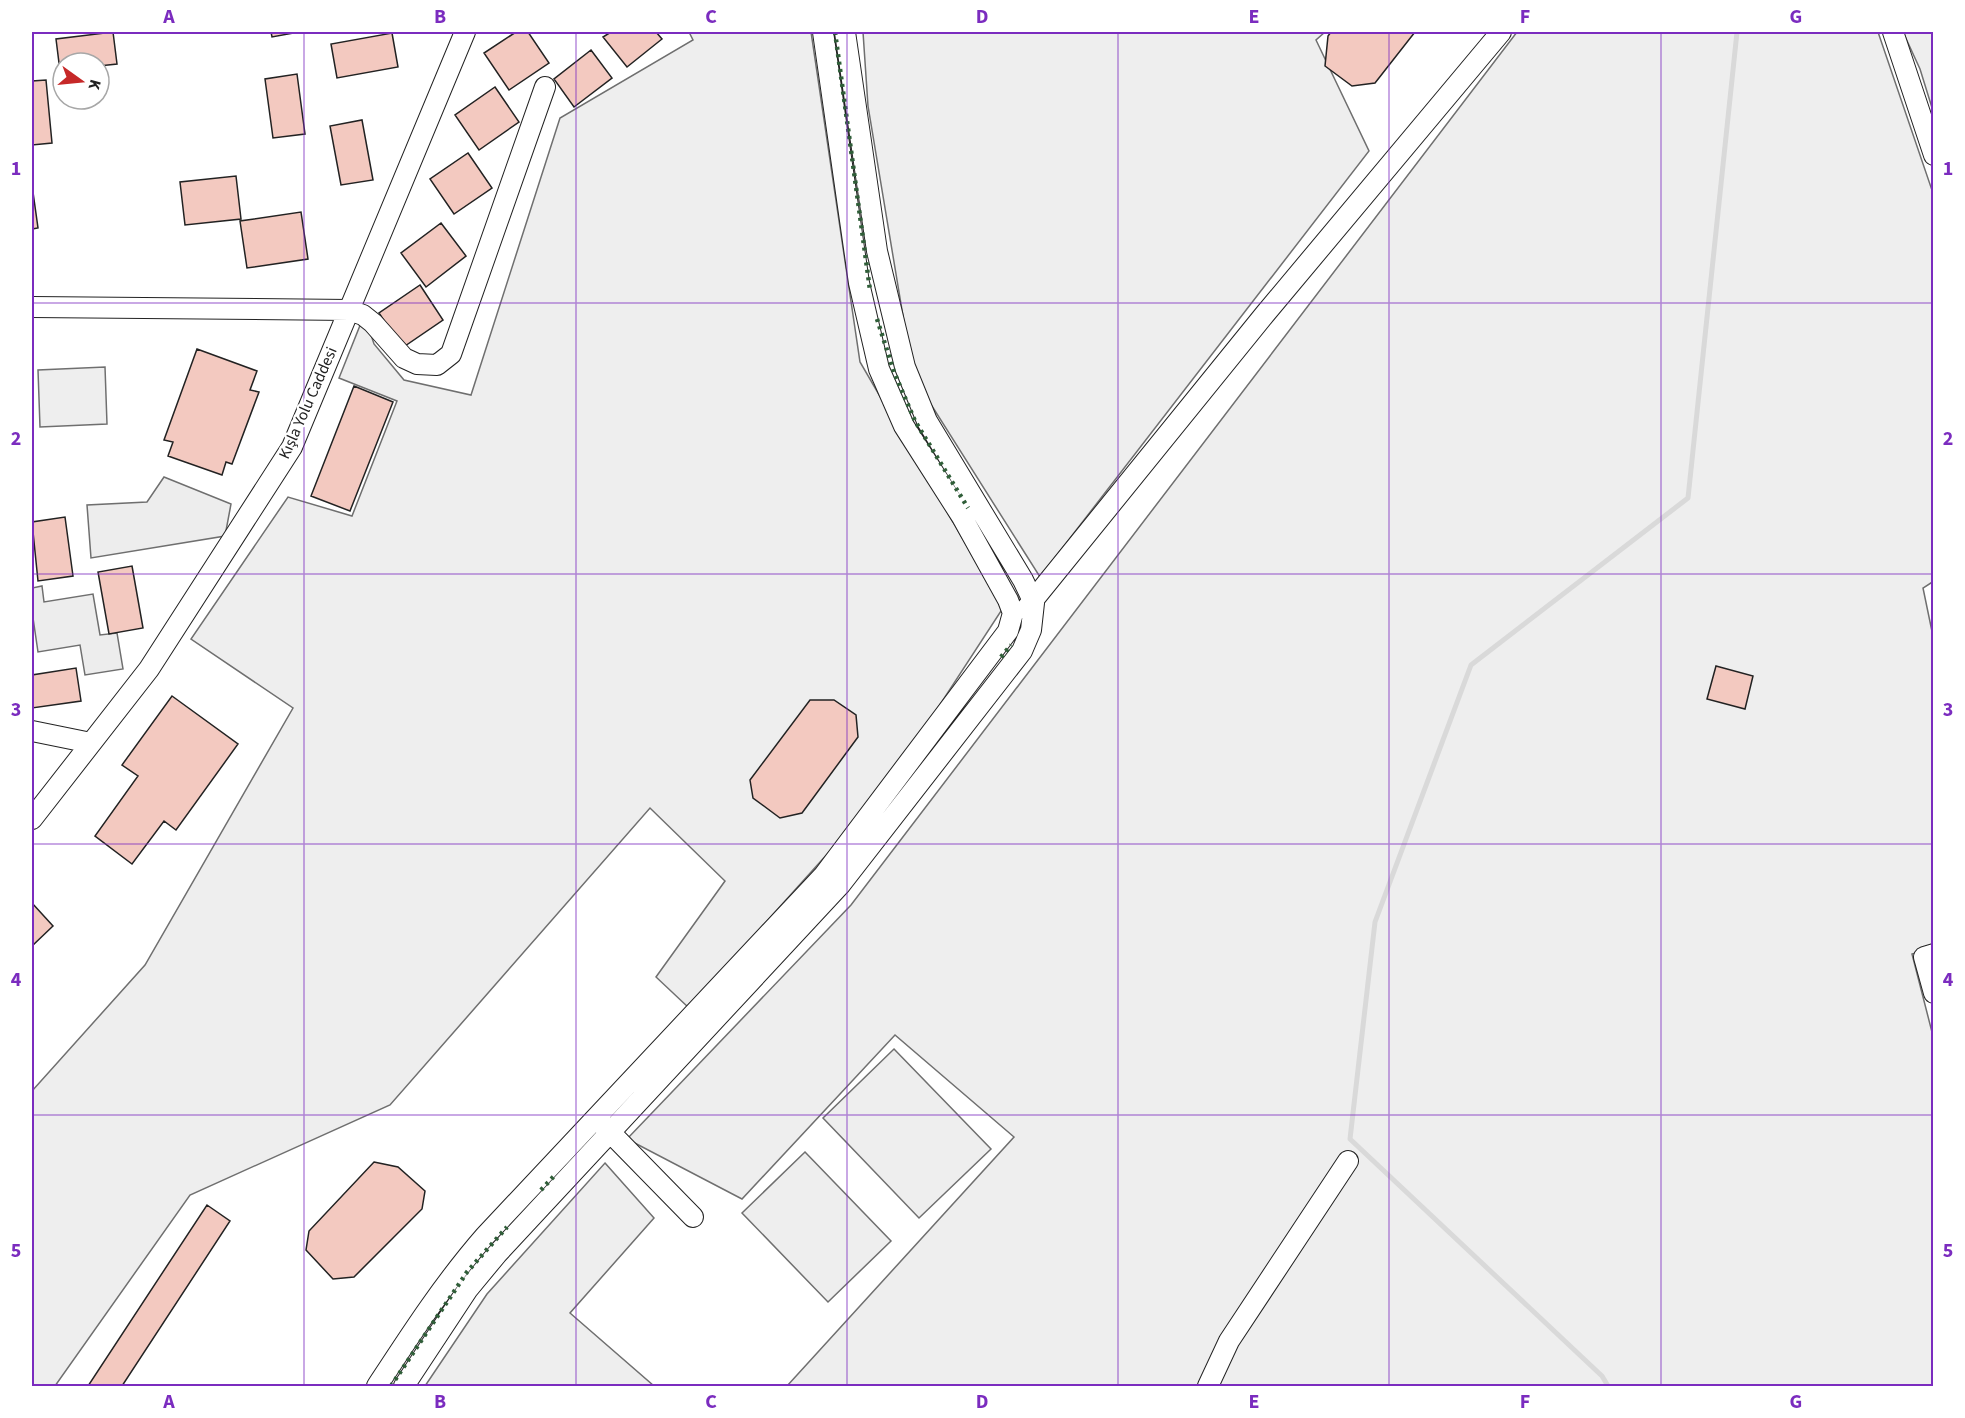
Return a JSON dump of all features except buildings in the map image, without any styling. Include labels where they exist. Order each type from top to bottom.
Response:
[{"type":"street","name":"Kışla Yolu Caddesi","points":[[32,819],[149,669],[292,447],[465,32]]},
{"type":"street","points":[[823,32],[859,283],[879,369],[904,426],[962,517],[1008,600],[1013,613],[1008,631]]},
{"type":"street","points":[[377,1386],[429,1306],[485,1236],[602,1125],[840,885],[1022,651],[1031,630],[1032,601],[1023,580],[927,421],[905,367],[877,251],[845,32]]},
{"type":"street","points":[[404,1386],[468,1289],[602,1125],[824,874],[1032,601],[1273,305],[1501,32]]},
{"type":"street","points":[[1893,32],[1934,155]]},
{"type":"street","points":[[32,307],[349,310],[363,315],[404,358],[417,364],[436,365],[451,354],[545,87]]},
{"type":"street","points":[[32,731],[92,743]]},
{"type":"street","points":[[1934,954],[1924,957],[1934,993]]},
{"type":"street","points":[[602,1125],[693,1217]]},
{"type":"street","points":[[1208,1386],[1228,1341],[1348,1161]]},
{"type":"shaded area","points":[[689,32],[811,32],[860,362],[1003,608],[883,792],[689,1008],[656,977],[725,881],[650,808],[390,1105],[190,1195],[55,1386],[32,1386],[32,1091],[145,965],[293,708],[191,639],[288,497],[352,516],[397,401],[339,378],[361,323],[369,329],[374,344],[404,380],[471,395],[560,118],[693,40]]},
{"type":"shaded area","points":[[863,32],[1325,32],[1316,40],[1369,151],[1040,577],[913,376],[868,106]]},
{"type":"shaded area","points":[[1517,32],[1878,32],[1934,196],[1934,581],[1923,588],[1934,641],[1934,948],[1912,954],[1933,1036],[1933,1386],[787,1386],[1014,1137],[895,1035],[742,1199],[627,1139],[851,905]]},
{"type":"shaded area","points":[[1903,32],[1933,32],[1933,111],[1920,69]]},
{"type":"shaded area","points":[[105,367],[107,424],[40,427],[38,370]]},
{"type":"shaded area","points":[[164,477],[231,504],[225,536],[91,558],[87,505],[147,502]]},
{"type":"shaded area","points":[[42,586],[44,602],[93,594],[100,635],[117,633],[123,669],[85,675],[80,645],[38,652],[32,611],[32,588]]},
{"type":"shaded area","points":[[894,1049],[991,1149],[919,1218],[823,1118]]},
{"type":"shaded area","points":[[805,1152],[891,1241],[828,1302],[742,1213]]},
{"type":"shaded area","points":[[605,1163],[654,1218],[570,1313],[654,1386],[425,1386],[487,1294]]},
{"type":"waterway","points":[[1608,1386],[1602,1376],[1350,1139],[1375,922],[1471,665],[1688,498],[1737,32]]},
{"type":"hedge","points":[[835,32],[870,290]]},
{"type":"hedge","points":[[877,319],[894,372],[915,421],[968,508]]},
{"type":"hedge","points":[[1001,657],[1011,645]]},
{"type":"hedge","points":[[541,1190],[556,1174]]},
{"type":"hedge","points":[[391,1386],[467,1272],[507,1227]]}]
